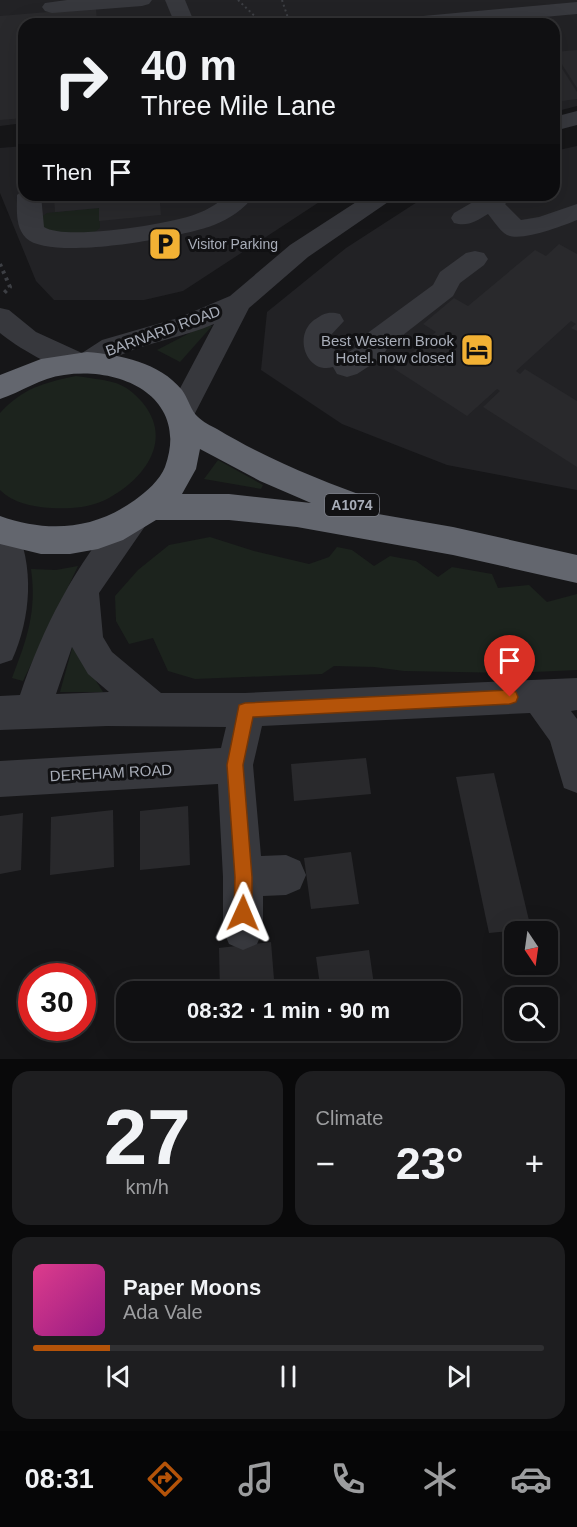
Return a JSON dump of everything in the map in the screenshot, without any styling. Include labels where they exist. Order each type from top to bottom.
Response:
[{"type":"highway","points":[[0,388],[37,370],[84,362],[119,367],[144,376],[168,395],[182,418],[185,448],[180,469],[169,489],[142,513],[103,534],[62,542],[18,537],[1,531]]},
{"type":"highway","name":"A1074","points":[[182,418],[213,443],[253,465],[305,488],[453,541]]},
{"type":"highway","name":"A1074","points":[[142,513],[229,507],[297,514],[453,541],[577,569]]},
{"type":"street","points":[[52,7],[142,0]]},
{"type":"street","points":[[175,0],[182,18]]},
{"type":"street","points":[[467,18],[577,8]]},
{"type":"street","points":[[560,122],[577,118]]},
{"type":"street","points":[[29,201],[28,227],[43,247],[100,237],[192,226],[219,212],[234,201]]},
{"type":"street","name":"BARNARD ROAD","points":[[84,362],[112,347],[187,325],[239,302],[299,251],[374,201]]},
{"type":"street","points":[[464,218],[492,201]]},
{"type":"street","points":[[499,201],[515,229],[575,216]]},
{"type":"street","points":[[331,321],[317,332],[316,347],[338,363],[370,352],[380,339],[444,290],[449,278],[475,259]]},
{"type":"street","name":"BARNARD ROAD","points":[[182,418],[239,302]]},
{"type":"street","points":[[0,317],[10,329],[34,343],[84,362]]},
{"type":"street","points":[[16,713],[46,676],[53,652],[111,545],[142,513]]},
{"type":"street","points":[[0,649],[10,620],[13,586],[1,531]]},
{"type":"street","points":[[83,594],[87,640],[100,663],[154,709]]},
{"type":"street","points":[[16,713],[154,709],[245,710],[577,694]]},
{"type":"street","points":[[539,696],[566,734],[577,775]]},
{"type":"street","points":[[243,930],[243,877],[235,765],[245,721],[245,710]]},
{"type":"street","name":"DEREHAM ROAD","points":[[0,779],[221,766]]},
{"type":"street","points":[[243,877],[286,874]]},
{"type":"path","points":[[238,0],[257,18]]},
{"type":"path","points":[[282,0],[288,18]]},
{"type":"path","points":[[0,264],[10,288],[0,296]]},
{"type":"shaded area","points":[[0,0],[577,0],[577,106],[560,110],[560,18],[18,18],[18,124],[0,126]]},
{"type":"shaded area","points":[[18,146],[18,201],[321,201],[183,291],[144,300],[54,300],[36,281],[0,193],[0,148]]},
{"type":"shaded area","points":[[577,146],[577,490],[447,465],[342,424],[261,370],[267,312],[346,248],[419,201],[560,201],[560,150]]},
{"type":"shaded area","points":[[99,208],[100,228],[95,232],[51,237],[42,231],[41,217],[47,213]]},
{"type":"shaded area","points":[[207,324],[212,326],[180,362],[157,350]]},
{"type":"shaded area","points":[[76,376],[117,383],[142,402],[151,416],[155,430],[155,444],[151,457],[134,480],[109,498],[95,504],[73,508],[51,508],[30,505],[11,498],[0,490],[0,413],[25,392],[53,381]]},
{"type":"shaded area","points":[[218,460],[263,485],[261,489],[204,479]]},
{"type":"shaded area","points":[[210,537],[254,551],[309,564],[329,557],[337,547],[352,550],[374,566],[390,556],[416,561],[438,577],[452,567],[492,574],[498,588],[529,585],[547,602],[577,594],[577,670],[512,673],[404,671],[374,667],[334,666],[322,674],[195,679],[168,671],[153,638],[129,644],[116,621],[115,596],[138,570],[169,545]]},
{"type":"shaded area","points":[[78,566],[23,681],[12,678],[32,612],[31,569],[56,570]]},
{"type":"shaded area","points":[[73,645],[103,692],[60,692]]},
{"type":"building","points":[[96,8],[97,18],[18,18],[18,118],[0,120],[0,16]]},
{"type":"building","points":[[577,50],[577,88],[560,61],[560,51]]},
{"type":"building","points":[[560,65],[577,92],[577,99],[560,101]]},
{"type":"building","points":[[54,201],[181,201],[160,203],[161,215],[99,221],[99,208],[55,212]]},
{"type":"building","name":"Best Western Brook Hotel. now closed","points":[[559,244],[577,254],[577,331],[571,328],[576,324],[571,321],[516,371],[520,374],[525,369],[577,401],[577,467],[483,407],[500,391],[497,389],[467,416],[393,368],[436,332],[423,324],[454,298],[468,306],[535,250],[546,256]]},
{"type":"building","points":[[366,758],[371,794],[294,801],[291,764]]},
{"type":"building","points":[[494,773],[529,921],[504,921],[504,932],[489,933],[456,777]]},
{"type":"building","points":[[188,806],[190,865],[140,870],[140,811]]},
{"type":"building","points":[[113,810],[114,867],[50,875],[51,817]]},
{"type":"building","points":[[23,813],[21,870],[0,874],[0,816]]},
{"type":"building","points":[[351,852],[359,904],[311,909],[304,858]]},
{"type":"building","points":[[271,942],[274,981],[220,981],[219,948]]},
{"type":"building","points":[[369,950],[373,981],[319,981],[316,957]]},
{"type":"place","name":"Visitor Parking","points":[[165,244]]},
{"type":"place","name":"Best Western Brook Hotel. now closed","points":[[477,350]]},
{"type":"route","points":[[243,913],[243,877],[235,765],[245,721],[245,710],[510,697]]}]
